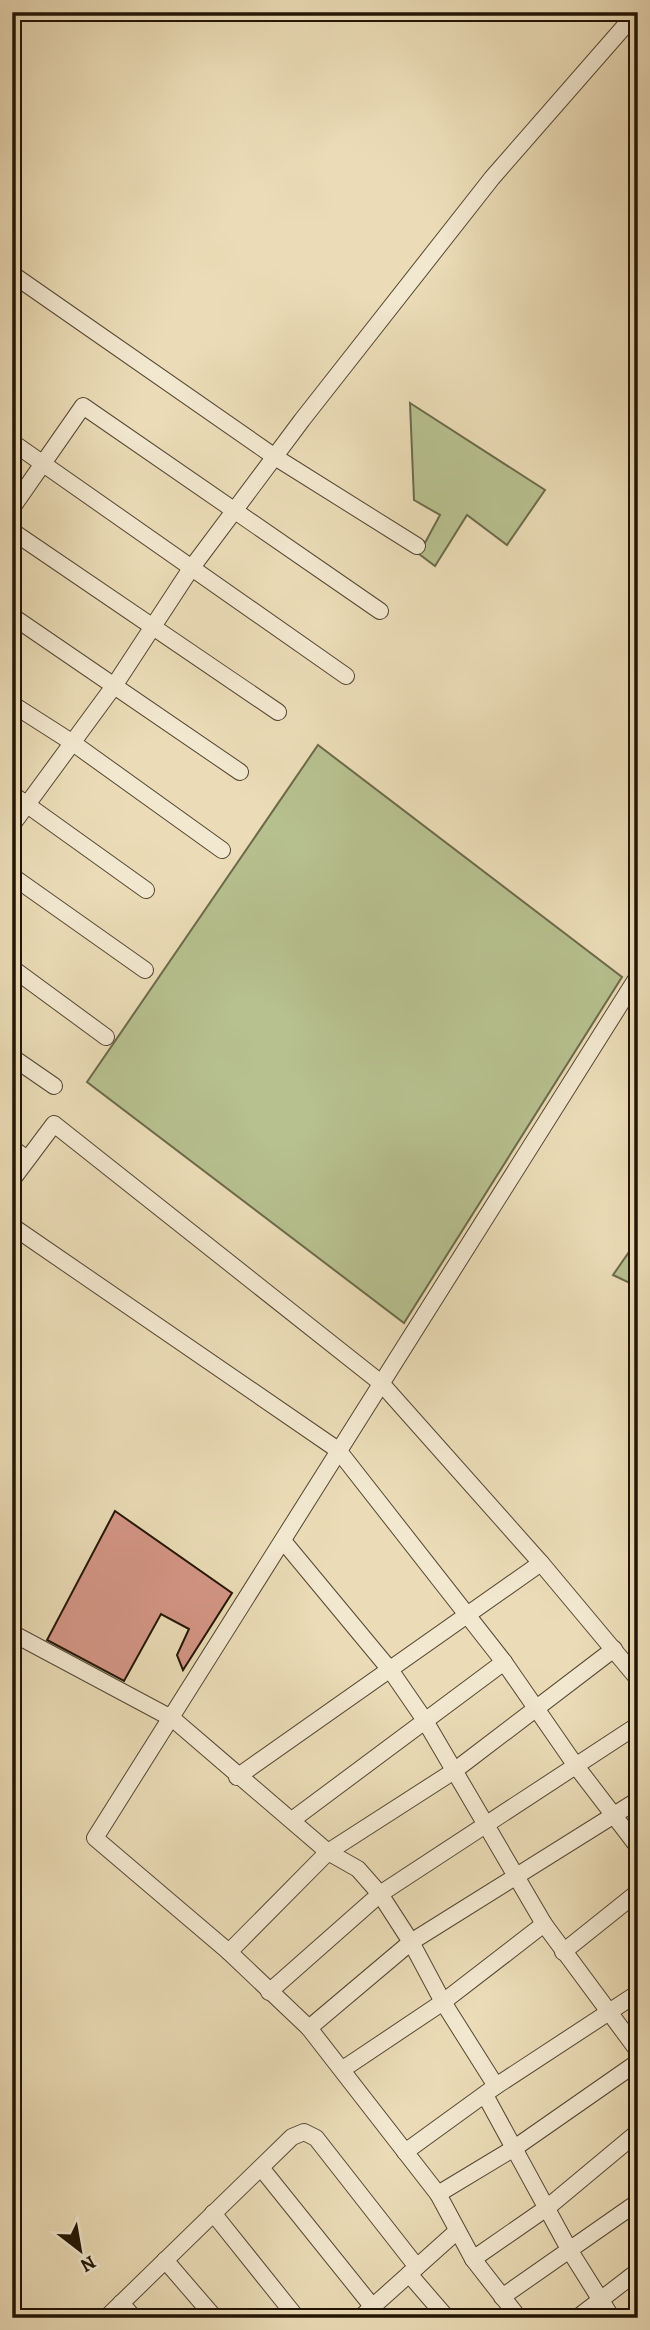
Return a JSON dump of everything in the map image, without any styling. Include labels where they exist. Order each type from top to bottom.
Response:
[{"type":"street","points":[[12,825],[114,687],[190,570],[275,457],[492,178],[637,12]]},
{"type":"street","points":[[12,274],[275,457],[417,546]]},
{"type":"street","points":[[12,508],[83,406],[380,611]]},
{"type":"street","points":[[12,442],[190,570],[345,676]]},
{"type":"street","points":[[12,531],[278,712]]},
{"type":"street","points":[[12,616],[240,772]]},
{"type":"street","points":[[12,704],[73,743],[222,850]]},
{"type":"street","points":[[12,794],[146,890]]},
{"type":"street","points":[[12,876],[145,970]]},
{"type":"street","points":[[12,968],[106,1037]]},
{"type":"street","points":[[519,2318],[473,2259],[456,2232],[438,2194],[309,2028],[229,1952],[95,1838],[173,1719],[338,1450],[638,976]]},
{"type":"street","points":[[12,1057],[54,1086]]},
{"type":"street","points":[[12,1180],[54,1124],[381,1383],[541,1563],[638,1679]]},
{"type":"street","points":[[12,1147],[27,1159]]},
{"type":"street","points":[[12,1226],[338,1450],[504,1662],[576,1766],[638,1847]]},
{"type":"street","points":[[284,1542],[391,1671],[424,1719],[562,1952],[638,2051]]},
{"type":"street","points":[[237,1777],[541,1563]]},
{"type":"street","points":[[12,1633],[173,1719],[237,1777],[328,1852],[358,1869],[380,1894],[411,1942],[491,2091],[516,2147],[570,2251],[612,2318]]},
{"type":"street","points":[[229,1952],[328,1852],[454,1771],[614,1649]]},
{"type":"street","points":[[292,1820],[424,1719],[504,1662]]},
{"type":"street","points":[[269,1992],[380,1894],[638,1725]]},
{"type":"street","points":[[309,2028],[411,1942],[638,1800]]},
{"type":"street","points":[[562,1952],[638,1892]]},
{"type":"street","points":[[343,2069],[443,2002],[544,1924]]},
{"type":"street","points":[[405,2152],[638,1993]]},
{"type":"street","points":[[438,2194],[516,2147],[638,2062]]},
{"type":"street","points":[[106,2318],[292,2137],[304,2132],[316,2138],[447,2318]]},
{"type":"street","points":[[473,2259],[548,2207],[638,2132]]},
{"type":"street","points":[[262,2169],[366,2312],[456,2232]]},
{"type":"street","points":[[502,2297],[638,2202]]},
{"type":"street","points":[[213,2213],[297,2318]]},
{"type":"street","points":[[165,2260],[215,2318]]},
{"type":"street","points":[[577,2318],[638,2271]]},
{"type":"street","points":[[121,2303],[134,2318]]},
{"type":"green space","points":[[410,403],[545,490],[507,545],[467,515],[435,566],[419,554],[440,515],[414,500]]},
{"type":"green space","points":[[318,745],[622,977],[404,1323],[87,1082]]},
{"type":"green space","points":[[638,1239],[638,1285],[636,1286],[613,1275]]},
{"type":"building","points":[[115,1511],[232,1593],[183,1670],[177,1655],[189,1629],[161,1614],[124,1681],[47,1640]]}]
